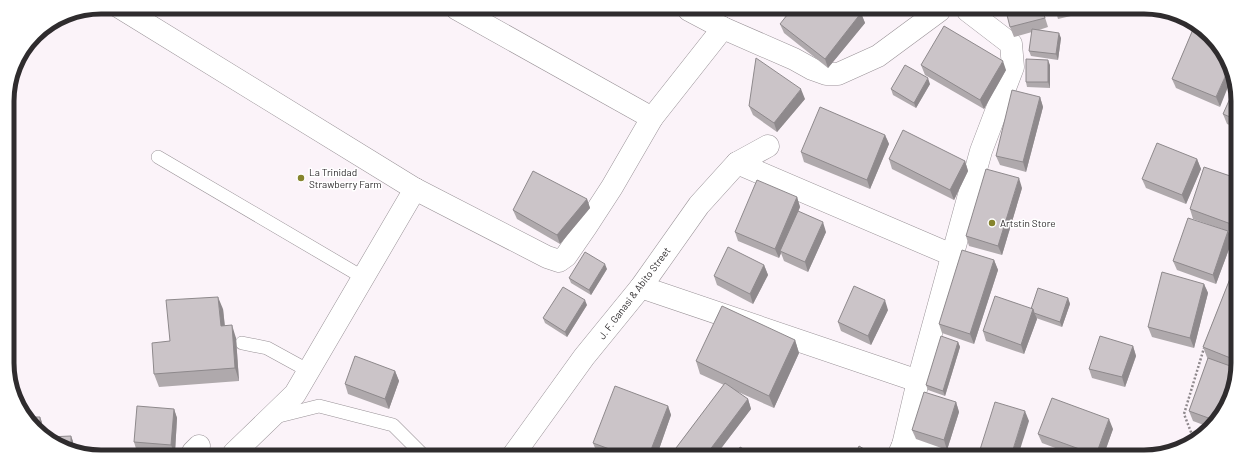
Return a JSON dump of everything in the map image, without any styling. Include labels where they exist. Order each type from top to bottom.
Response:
[{"type":"street","points":[[130,14],[415,189],[547,257],[559,261],[566,256],[590,221],[612,187],[652,118],[723,28]]},
{"type":"street","points":[[466,14],[652,118]]},
{"type":"street","points":[[697,14],[723,28],[826,74],[838,74],[878,56],[935,14]]},
{"type":"street","points":[[900,450],[981,151],[1013,67],[1011,44],[972,14]]},
{"type":"street","name":"J. F. Ganasi & Abito Street","points":[[517,450],[584,357],[641,287],[699,205],[736,163],[768,146]]},
{"type":"street","points":[[736,163],[952,255]]},
{"type":"street","points":[[237,450],[295,394],[415,189]]},
{"type":"street","points":[[641,287],[918,381]]},
{"type":"lane","points":[[158,157],[364,278]]},
{"type":"lane","points":[[242,343],[267,348],[309,370]]},
{"type":"lane","points":[[270,418],[319,406],[393,425],[418,450]]},
{"type":"path","points":[[1192,435],[1184,414],[1205,347]]},
{"type":"building","points":[[788,14],[860,14],[825,59],[780,24]]},
{"type":"building","points":[[1007,14],[1044,14],[1045,18],[1010,27]]},
{"type":"building","points":[[944,26],[1003,61],[980,100],[921,65]]},
{"type":"building","points":[[1032,29],[1059,33],[1056,54],[1029,51]]},
{"type":"building","points":[[1193,30],[1213,48],[1226,74],[1216,97],[1172,79]]},
{"type":"building","points":[[756,58],[801,89],[774,123],[749,106]]},
{"type":"building","points":[[1026,59],[1048,60],[1048,82],[1026,82]]},
{"type":"building","points":[[905,65],[928,78],[914,103],[891,89]]},
{"type":"building","points":[[1012,90],[1040,97],[1023,162],[996,156]]},
{"type":"building","points":[[1231,97],[1231,117],[1223,114]]},
{"type":"building","points":[[820,107],[885,135],[867,180],[801,152]]},
{"type":"building","points":[[903,130],[965,161],[950,190],[889,159]]},
{"type":"building","points":[[1157,143],[1197,159],[1182,195],[1142,179]]},
{"type":"building","points":[[1204,167],[1231,176],[1231,224],[1190,209]]},
{"type":"building","points":[[986,169],[1019,178],[998,246],[966,236]]},
{"type":"building","points":[[533,171],[587,199],[557,235],[513,210]]},
{"type":"building","points":[[757,180],[797,197],[775,249],[735,232]]},
{"type":"building","points":[[798,211],[823,222],[805,262],[780,251]]},
{"type":"building","points":[[1188,218],[1228,231],[1213,275],[1173,261]]},
{"type":"building","points":[[728,247],[764,265],[750,294],[714,276]]},
{"type":"building","points":[[962,250],[994,260],[970,334],[939,324]]},
{"type":"building","points":[[585,252],[605,264],[589,290],[569,278]]},
{"type":"building","points":[[1162,272],[1204,284],[1190,338],[1148,327]]},
{"type":"building","points":[[1231,276],[1231,358],[1203,347]]},
{"type":"building","points":[[854,286],[885,300],[868,336],[838,322]]},
{"type":"building","points":[[563,287],[585,300],[565,332],[543,318]]},
{"type":"building","points":[[1038,288],[1068,298],[1060,322],[1034,313],[1033,309],[1031,309]]},
{"type":"building","points":[[995,296],[1033,309],[1021,345],[983,331]]},
{"type":"building","points":[[218,297],[221,326],[232,325],[235,368],[154,374],[152,343],[170,341],[166,300]]},
{"type":"building","points":[[722,306],[795,340],[769,396],[696,361]]},
{"type":"building","points":[[941,336],[958,342],[943,391],[926,385]]},
{"type":"building","points":[[1100,336],[1133,346],[1122,377],[1089,369]]},
{"type":"building","points":[[355,356],[395,371],[385,399],[345,384]]},
{"type":"building","points":[[1208,358],[1231,366],[1226,391],[1213,416],[1210,419],[1189,411]]},
{"type":"building","points":[[725,383],[748,399],[710,450],[678,450],[676,448]]},
{"type":"building","points":[[615,386],[668,406],[651,450],[612,450],[593,443]]},
{"type":"building","points":[[924,392],[956,402],[944,440],[912,430]]},
{"type":"building","points":[[1052,398],[1109,419],[1098,450],[1082,450],[1038,434]]},
{"type":"building","points":[[995,402],[1025,411],[1013,450],[980,450]]},
{"type":"building","points":[[137,406],[174,409],[171,445],[134,442]]},
{"type":"building","points":[[34,417],[40,417],[40,424]]},
{"type":"building","points":[[71,436],[71,444],[63,441],[56,437]]},
{"type":"building","points":[[859,446],[866,450],[857,450]]},
{"type":"building","points":[[740,447],[745,450],[738,450]]},
{"type":"place","name":"La Trinidad Strawberry Farm","points":[[301,178]]},
{"type":"place","name":"Artstin Store","points":[[992,223]]}]
